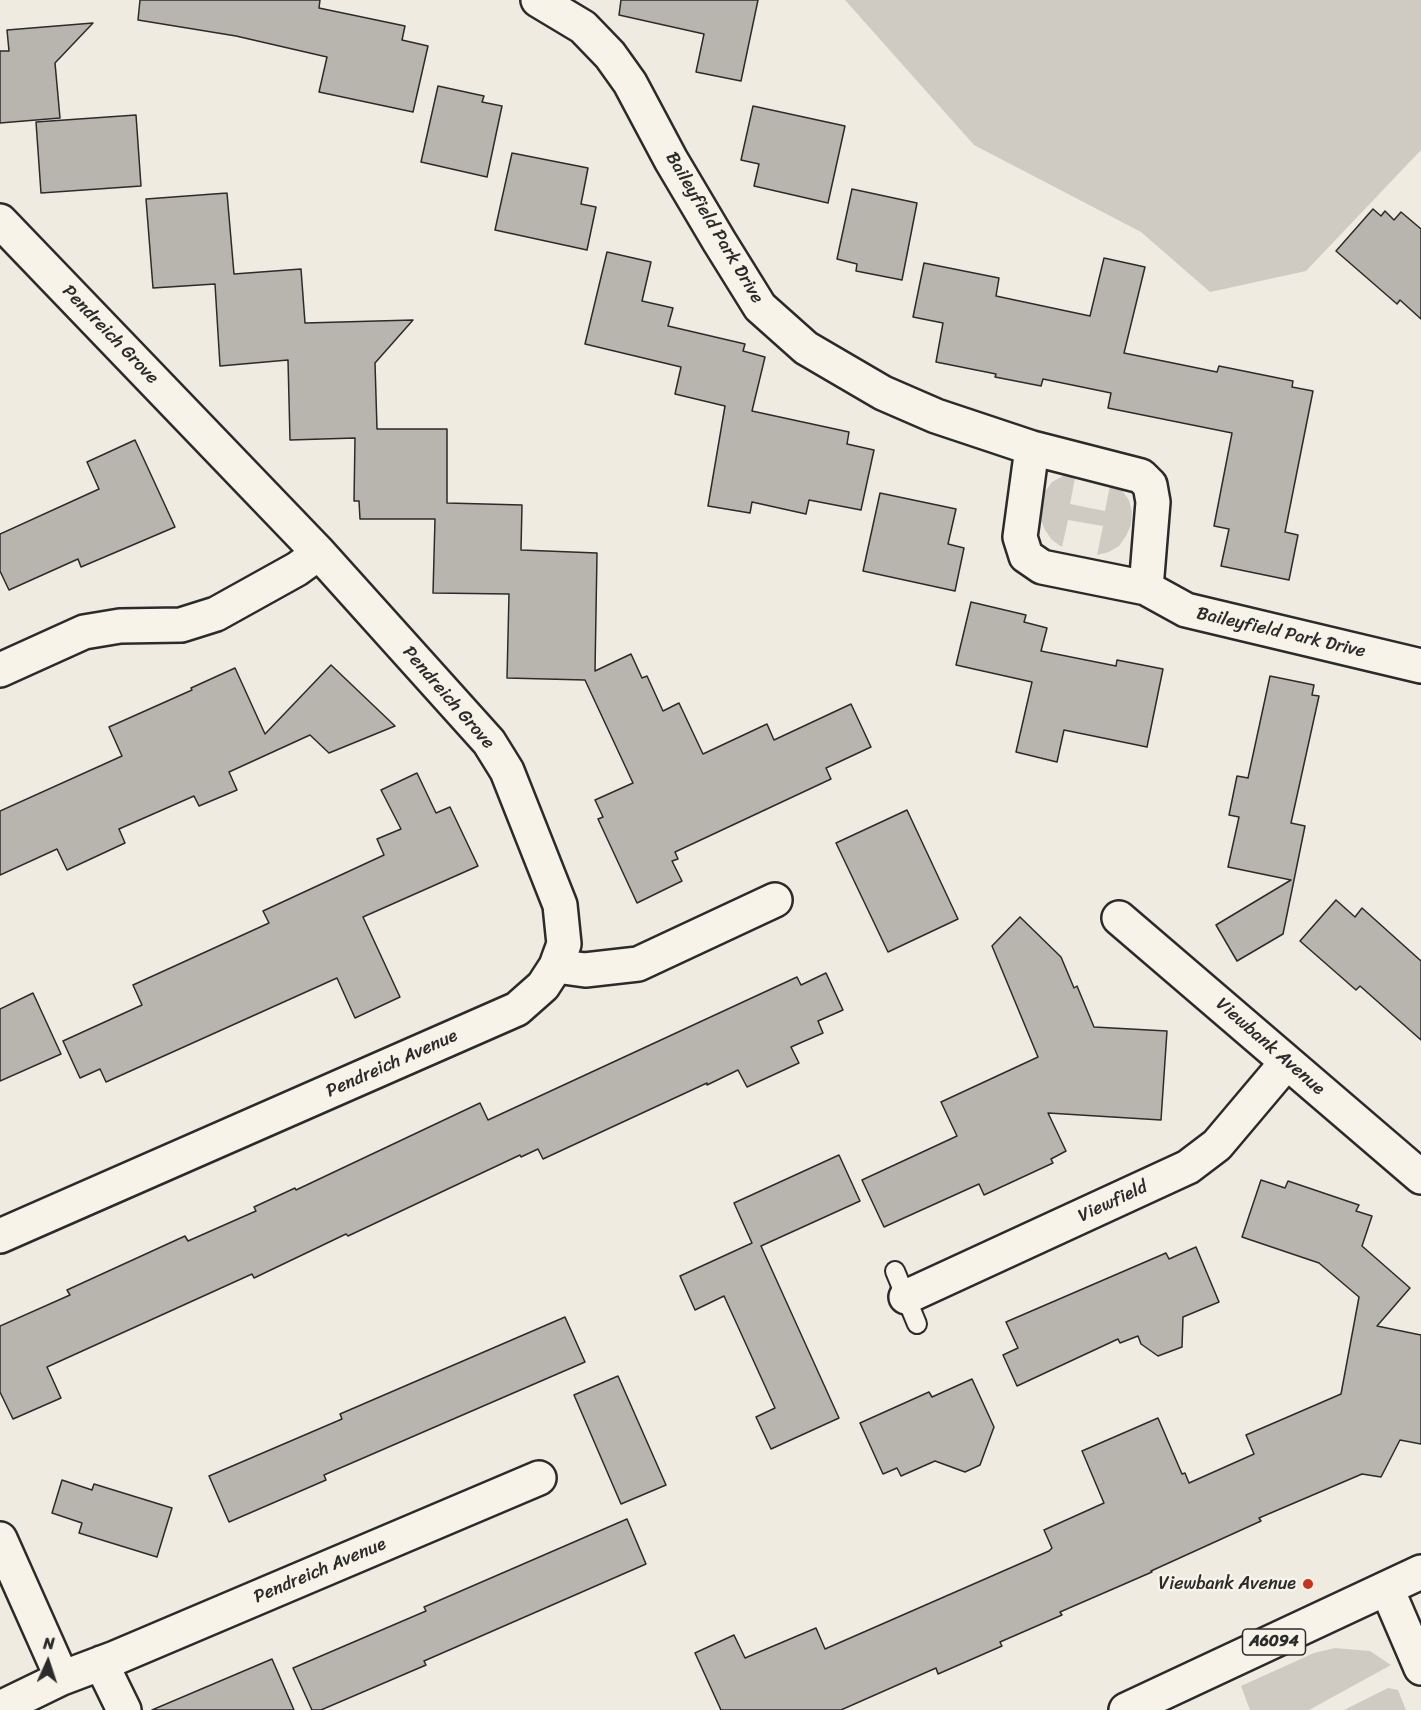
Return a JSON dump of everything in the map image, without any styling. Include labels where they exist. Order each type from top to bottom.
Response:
[{"type":"street","name":"Baileyfield Park Drive","points":[[538,0],[583,27],[610,55],[630,83],[707,221],[760,307],[806,348],[883,393],[936,416],[1032,448],[1141,476],[1149,485],[1153,502],[1146,588]]},
{"type":"street","name":"Pendreich Grove","points":[[0,221],[319,553],[489,742],[507,771],[560,905],[564,944],[556,966]]},
{"type":"street","name":"Baileyfield Park Drive","points":[[1032,448],[1020,537],[1026,556],[1042,567],[1146,588],[1186,610],[1421,666]]},
{"type":"street","points":[[0,669],[84,632],[120,626],[180,625],[216,614],[297,569],[319,553]]},
{"type":"street","points":[[556,966],[585,970],[638,964],[775,900]]},
{"type":"street","name":"Viewbank Avenue","points":[[1119,918],[1421,1177]]},
{"type":"street","name":"Pendreich Avenue","points":[[0,1236],[517,1009],[543,986],[556,966]]},
{"type":"street","name":"Viewfield","points":[[906,1297],[1188,1167],[1217,1145],[1287,1062]]},
{"type":"street","name":"Pendreich Avenue","points":[[0,1708],[32,1702],[62,1678],[538,1478]]},
{"type":"street","points":[[0,1539],[62,1678]]},
{"type":"street","name":"A6094","points":[[1126,1710],[1421,1572]]},
{"type":"street","points":[[1387,1589],[1421,1668]]},
{"type":"street","points":[[101,1663],[124,1710]]},
{"type":"shaded area","points":[[845,0],[1421,0],[1421,150],[1306,271],[1210,292],[1141,232],[974,145]]},
{"type":"shaded area","points":[[1076,473],[1070,504],[1105,511],[1111,480],[1129,500],[1132,512],[1131,525],[1119,546],[1109,552],[1097,555],[1103,526],[1068,520],[1062,547],[1052,540],[1045,530],[1040,518],[1040,506],[1044,493],[1052,482]]},
{"type":"shaded area","points":[[1335,1648],[1370,1651],[1391,1665],[1309,1710],[1250,1710],[1241,1686],[1314,1653]]},
{"type":"shaded area","points":[[1388,1688],[1398,1690],[1406,1710],[1344,1710]]},
{"type":"building","points":[[140,0],[320,0],[319,8],[405,26],[402,40],[428,46],[413,112],[319,92],[327,57],[236,36],[138,20]]},
{"type":"building","points":[[621,0],[758,0],[741,81],[696,72],[704,34],[619,15]]},
{"type":"building","points":[[93,23],[55,63],[60,118],[0,123],[0,51],[9,51],[7,30]]},
{"type":"building","points":[[438,86],[484,96],[482,102],[502,106],[487,177],[421,162]]},
{"type":"building","points":[[753,106],[845,126],[828,203],[754,186],[759,164],[741,160]]},
{"type":"building","points":[[136,115],[141,186],[41,193],[36,122]]},
{"type":"building","points":[[512,153],[588,168],[581,204],[596,207],[587,250],[495,230]]},
{"type":"building","points":[[852,189],[917,203],[902,280],[856,271],[857,264],[837,259]]},
{"type":"building","points":[[227,193],[234,274],[301,269],[305,323],[413,320],[375,363],[377,429],[447,429],[447,503],[522,505],[521,550],[597,553],[595,671],[631,654],[642,678],[647,676],[663,711],[679,703],[703,754],[767,724],[774,740],[851,704],[871,747],[826,768],[831,779],[675,852],[678,859],[672,861],[682,881],[637,903],[598,819],[603,817],[595,800],[633,783],[585,680],[507,678],[509,594],[433,593],[435,519],[360,519],[359,501],[354,501],[355,438],[290,440],[288,360],[220,366],[215,284],[153,288],[146,199]]},
{"type":"building","points":[[1373,209],[1381,216],[1385,211],[1394,220],[1401,212],[1421,229],[1421,319],[1400,300],[1397,304],[1336,251]]},
{"type":"building","points":[[607,252],[651,262],[642,301],[673,308],[668,326],[745,344],[743,351],[765,357],[752,411],[849,432],[847,444],[874,450],[861,510],[809,500],[806,514],[752,502],[750,513],[708,506],[725,406],[675,394],[681,367],[585,344]]},
{"type":"building","points":[[1104,258],[1145,267],[1124,353],[1217,372],[1219,366],[1293,381],[1292,387],[1313,391],[1285,532],[1298,535],[1289,580],[1221,566],[1229,529],[1214,526],[1232,433],[1108,408],[1111,393],[1043,379],[1041,386],[936,362],[943,323],[913,317],[924,263],[999,278],[996,296],[1090,316]]},
{"type":"building","points":[[135,440],[175,527],[81,567],[78,559],[9,590],[0,571],[0,534],[99,489],[87,462]]},
{"type":"building","points":[[880,493],[956,509],[948,544],[964,548],[955,591],[863,571]]},
{"type":"building","points":[[971,602],[1026,615],[1024,622],[1047,628],[1041,651],[1116,666],[1117,660],[1163,669],[1147,747],[1064,730],[1057,762],[1016,752],[1032,682],[956,665]]},
{"type":"building","points":[[331,665],[395,726],[329,753],[310,735],[229,772],[237,790],[199,806],[194,796],[119,829],[125,843],[67,870],[57,849],[0,875],[0,811],[122,756],[109,727],[235,668],[265,734]]},
{"type":"building","points":[[1270,676],[1314,685],[1312,695],[1319,696],[1291,823],[1305,826],[1283,934],[1237,961],[1216,925],[1291,880],[1228,867],[1239,817],[1229,815],[1237,776],[1248,778]]},
{"type":"building","points":[[417,773],[436,813],[450,807],[478,866],[363,917],[400,997],[355,1018],[337,978],[106,1082],[100,1069],[80,1078],[63,1041],[142,1005],[133,985],[269,923],[263,911],[384,855],[377,839],[401,829],[381,790]]},
{"type":"building","points":[[907,810],[958,919],[888,952],[836,843]]},
{"type":"building","points":[[1336,900],[1355,917],[1362,908],[1421,961],[1421,1040],[1360,986],[1356,990],[1300,941]]},
{"type":"building","points":[[1020,917],[1061,957],[1074,988],[1077,986],[1094,1027],[1167,1031],[1161,1120],[1048,1113],[1066,1151],[1051,1159],[1053,1163],[984,1195],[979,1184],[884,1227],[862,1180],[957,1136],[941,1102],[1038,1057],[992,946]]},
{"type":"building","points":[[826,973],[843,1010],[818,1021],[823,1033],[791,1047],[799,1063],[747,1087],[738,1070],[543,1159],[538,1149],[521,1157],[520,1155],[254,1278],[252,1274],[47,1367],[61,1398],[13,1419],[0,1392],[0,1326],[70,1295],[67,1290],[185,1236],[188,1241],[256,1211],[254,1207],[295,1188],[296,1190],[480,1103],[488,1120],[797,977],[801,985]]},
{"type":"building","points":[[33,993],[61,1054],[0,1081],[0,1009]]},
{"type":"building","points":[[839,1155],[860,1201],[761,1246],[839,1418],[771,1449],[756,1417],[775,1408],[724,1296],[695,1310],[680,1276],[752,1243],[734,1203]]},
{"type":"building","points":[[1261,1180],[1285,1188],[1288,1181],[1359,1205],[1356,1211],[1372,1216],[1362,1246],[1410,1288],[1377,1326],[1421,1335],[1421,1444],[1400,1440],[1381,1477],[1362,1474],[1259,1518],[1261,1521],[1060,1612],[1062,1615],[1000,1642],[1002,1646],[938,1674],[936,1668],[841,1710],[721,1710],[695,1653],[734,1635],[745,1658],[816,1628],[825,1649],[1049,1551],[1052,1548],[1044,1530],[1104,1503],[1082,1451],[1158,1418],[1182,1474],[1185,1473],[1189,1483],[1254,1454],[1246,1435],[1341,1394],[1359,1297],[1319,1263],[1242,1237]]},
{"type":"building","points":[[1196,1247],[1219,1302],[1183,1317],[1182,1347],[1158,1356],[1141,1344],[1138,1336],[1120,1343],[1118,1339],[1017,1386],[1003,1355],[1018,1348],[1006,1322],[1166,1253],[1169,1259]]},
{"type":"building","points":[[565,1317],[585,1362],[324,1475],[326,1480],[229,1522],[209,1476],[342,1419],[340,1414]]},
{"type":"building","points":[[618,1376],[666,1485],[621,1504],[574,1395]]},
{"type":"building","points":[[972,1379],[994,1427],[980,1465],[965,1472],[935,1461],[901,1476],[897,1468],[883,1474],[860,1423],[929,1392],[932,1397]]},
{"type":"building","points":[[62,1480],[92,1490],[94,1484],[172,1508],[157,1557],[79,1533],[82,1523],[52,1513]]},
{"type":"building","points":[[627,1519],[646,1564],[424,1661],[426,1665],[321,1710],[312,1710],[293,1668],[426,1611],[424,1607]]},
{"type":"building","points":[[272,1659],[294,1710],[152,1710]]},
{"type":"place","name":"Viewbank Avenue","points":[[1308,1584]]}]
